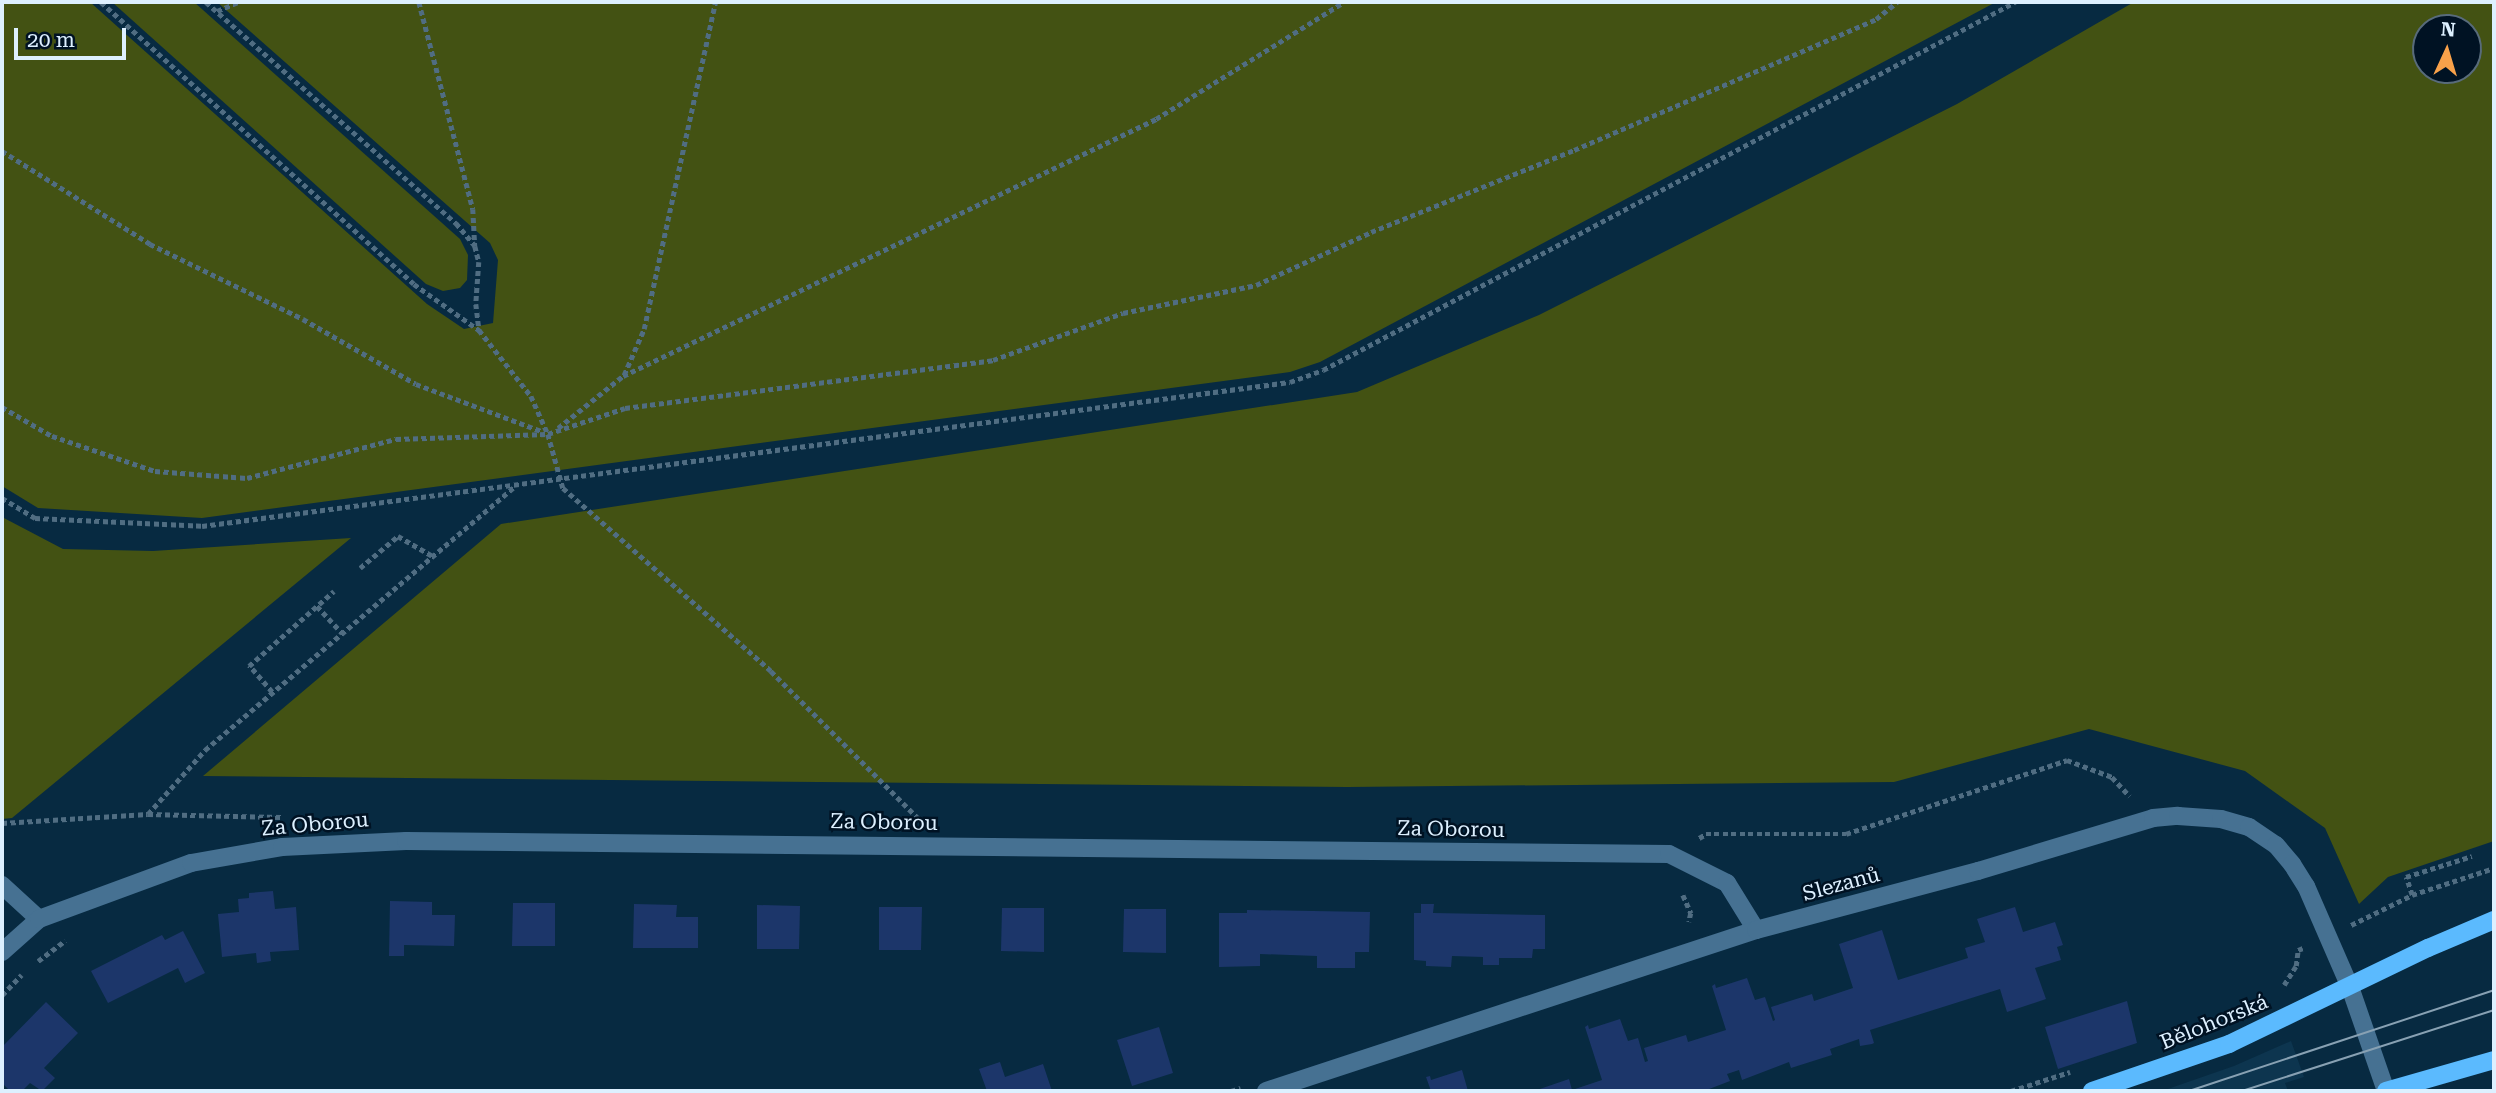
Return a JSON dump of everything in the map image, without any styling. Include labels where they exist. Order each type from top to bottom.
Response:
[{"type":"main road","name":"Bělohorská","points":[[2092,1091],[2229,1044],[2428,948],[2494,920]]},
{"type":"main road","points":[[2386,1091],[2494,1060]]},
{"type":"street","name":"Slezanů","points":[[1266,1091],[1756,930],[1978,870],[2145,820],[2192,816],[2221,819],[2249,827],[2285,855],[2306,886],[2350,987]]},
{"type":"street","name":"Za Oborou","points":[[2,951],[39,919],[191,863],[282,847],[406,841],[1669,855],[1727,883],[1756,930]]},
{"type":"street","points":[[2,885],[39,919]]},
{"type":"street","points":[[2350,987],[2386,1091]]},
{"type":"path","points":[[101,2],[414,284],[480,330],[520,379],[548,434],[563,488],[771,671],[945,845]]},
{"type":"path","points":[[206,2],[456,223],[475,246]]},
{"type":"path","points":[[216,11],[238,2]]},
{"type":"path","points":[[419,2],[473,209],[475,246],[479,262],[476,303],[480,330]]},
{"type":"path","points":[[623,376],[644,329],[715,2]]},
{"type":"path","points":[[548,434],[623,376],[1156,119],[1344,2]]},
{"type":"path","points":[[2,407],[52,436],[155,471],[247,478],[396,439],[548,434],[625,408],[993,359],[1123,313],[1256,285],[1371,232],[1574,150],[1876,19],[1897,2]]},
{"type":"path","points":[[2,498],[35,518],[202,526],[1290,382],[1335,364],[2015,2]]},
{"type":"path","points":[[2,151],[150,244],[303,319],[416,384],[548,434]]},
{"type":"path","points":[[148,814],[205,750],[517,485]]},
{"type":"path","points":[[360,568],[398,536],[432,556]]},
{"type":"path","points":[[272,692],[248,666],[334,591]]},
{"type":"path","points":[[317,606],[342,633]]},
{"type":"path","points":[[1669,855],[1706,834],[1846,834],[2067,760],[2112,777],[2127,797],[2139,793]]},
{"type":"path","points":[[2,823],[180,814]]},
{"type":"path","points":[[2412,895],[2406,877],[2472,856]]},
{"type":"path","points":[[2349,913],[2352,925],[2412,895],[2494,868]]},
{"type":"path","points":[[1678,890],[1686,897],[1691,913],[1689,927]]},
{"type":"path","points":[[37,962],[70,938]]},
{"type":"path","points":[[2298,939],[2298,950]]},
{"type":"path","points":[[2,995],[26,970]]},
{"type":"path","points":[[1231,1091],[1244,1087]]},
{"type":"shaded area","points":[[2291,1041],[2304,1077],[2285,1083],[2288,1091],[2162,1091],[2234,1066]]},
{"type":"green space","points":[[2,2],[90,2],[427,304],[464,329],[493,323],[498,260],[490,243],[217,2],[1996,2],[1320,362],[1290,372],[202,518],[38,508],[2,486]]},
{"type":"green space","points":[[112,2],[194,2],[460,239],[468,255],[467,280],[460,288],[443,291],[426,284]]},
{"type":"green space","points":[[2134,2],[2494,2],[2494,841],[2388,877],[2359,904],[2325,828],[2245,771],[2089,729],[1894,782],[1347,787],[203,776],[501,524],[1357,392],[1539,315],[1957,104]]},
{"type":"green space","points":[[2,517],[63,549],[153,551],[351,538],[12,818],[2,819]]},
{"type":"building","points":[[273,891],[275,909],[296,907],[299,950],[270,952],[271,961],[257,963],[256,953],[222,957],[218,914],[239,912],[238,899],[249,898],[249,893]]},
{"type":"building","points":[[390,901],[432,902],[432,915],[455,915],[454,946],[404,945],[404,956],[389,956]]},
{"type":"building","points":[[513,903],[555,903],[555,946],[512,946]]},
{"type":"building","points":[[634,904],[677,905],[676,917],[698,917],[698,948],[633,948]]},
{"type":"building","points":[[1421,904],[1434,904],[1433,913],[1545,915],[1545,949],[1533,949],[1532,958],[1499,958],[1499,965],[1483,965],[1483,957],[1452,956],[1451,967],[1426,966],[1426,961],[1414,960],[1414,913],[1421,913]]},
{"type":"building","points":[[757,905],[800,906],[799,949],[757,949]]},
{"type":"building","points":[[879,907],[922,907],[921,950],[879,950]]},
{"type":"building","points":[[2015,907],[2023,932],[2055,922],[2063,945],[2057,947],[2061,960],[2035,968],[2046,999],[2007,1012],[2000,989],[1870,1030],[1874,1043],[1872,1044],[1860,1046],[1859,1039],[1830,1049],[1832,1055],[1791,1068],[1789,1062],[1742,1080],[1739,1070],[1727,1074],[1730,1081],[1704,1091],[1534,1091],[1569,1079],[1572,1090],[1602,1080],[1585,1027],[1588,1025],[1589,1029],[1620,1019],[1628,1041],[1638,1038],[1645,1062],[1648,1061],[1644,1048],[1686,1035],[1688,1042],[1726,1030],[1712,986],[1715,984],[1716,988],[1747,978],[1755,1000],[1765,997],[1773,1021],[1775,1020],[1771,1007],[1812,994],[1814,1001],[1853,988],[1839,944],[1882,930],[1898,980],[1968,958],[1965,948],[1985,942],[1977,919]]},
{"type":"building","points":[[1002,908],[1044,908],[1044,952],[1001,951]]},
{"type":"building","points":[[1124,909],[1166,909],[1166,953],[1123,952]]},
{"type":"building","points":[[1247,910],[1370,912],[1369,952],[1355,952],[1355,968],[1317,968],[1317,956],[1260,954],[1260,966],[1219,967],[1219,913],[1247,913]]},
{"type":"building","points":[[183,931],[205,973],[185,983],[178,968],[108,1003],[91,971],[162,935],[165,940]]},
{"type":"building","points":[[2127,1001],[2137,1043],[2058,1069],[2045,1027]]},
{"type":"building","points":[[46,1002],[78,1033],[44,1068],[55,1078],[42,1091],[30,1083],[22,1091],[10,1091],[2,1083],[2,1047]]},
{"type":"building","points":[[1159,1027],[1173,1073],[1132,1086],[1117,1040]]},
{"type":"building","points":[[1000,1062],[1005,1077],[1043,1064],[1052,1091],[987,1091],[979,1069]]},
{"type":"building","points":[[1462,1070],[1468,1091],[1431,1091],[1426,1077],[1430,1076],[1431,1080]]},
{"type":"tram line","points":[[2189,1091],[2494,990]]},
{"type":"tram line","points":[[2242,1091],[2494,1010]]}]
